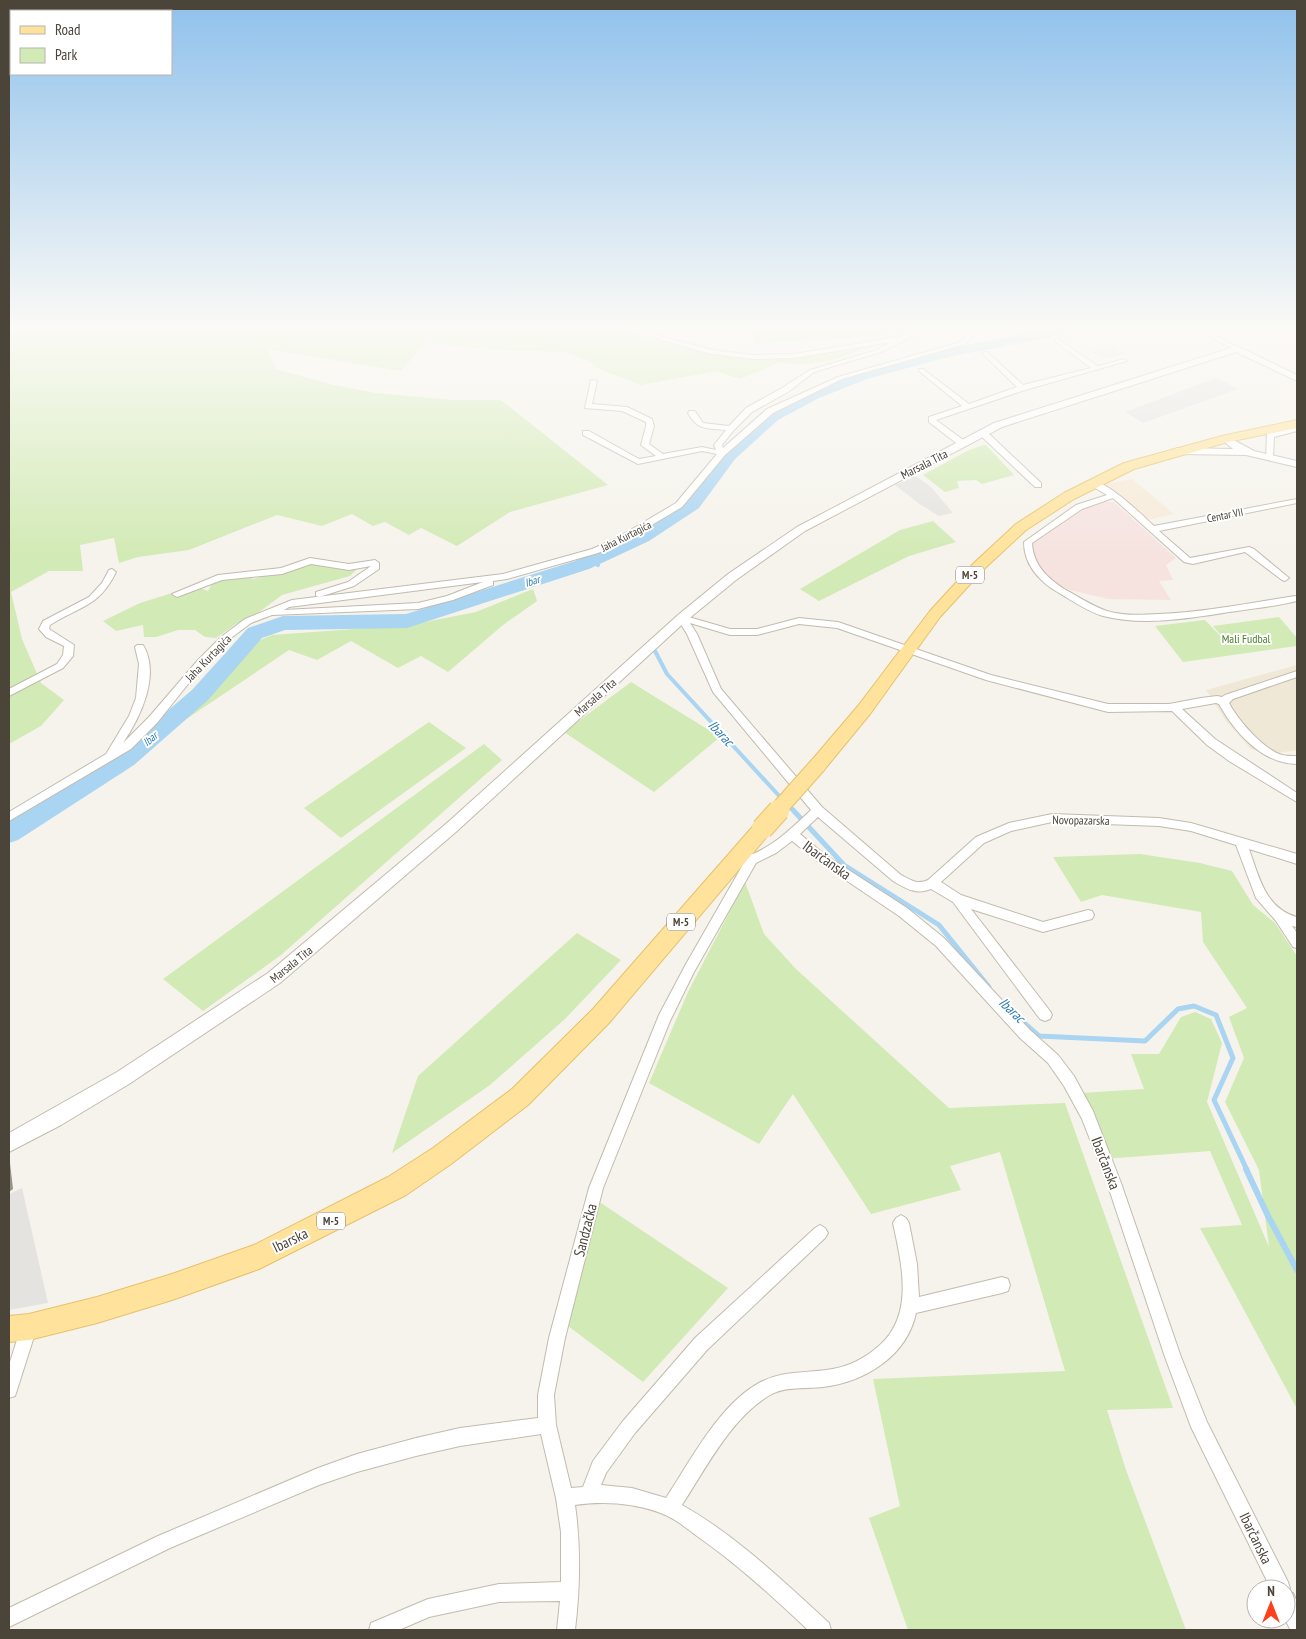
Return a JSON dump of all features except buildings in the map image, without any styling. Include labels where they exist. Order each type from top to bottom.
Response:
[{"type":"main road","points":[[1226,439],[1239,429],[1297,414]]},
{"type":"main road","name":"M-5","points":[[747,857],[762,829],[864,710],[956,588],[1021,527],[1069,496],[1129,466],[1177,451],[1297,424]]},
{"type":"main road","name":"Ibarska","points":[[19,1328],[97,1310],[172,1288],[259,1256],[397,1186],[442,1156],[520,1097],[601,1016],[747,857]]},
{"type":"street","points":[[588,404],[588,406],[624,409],[649,421],[650,426],[645,445],[662,457]]},
{"type":"street","name":"Jaha Kurtagića","points":[[722,454],[718,445],[731,428],[749,410],[759,404]]},
{"type":"street","name":"Jaha Kurtagića","points":[[9,817],[126,746],[153,720],[201,662],[224,639],[248,621],[266,614],[418,606],[450,598],[504,577],[595,551],[635,532],[679,505],[722,454],[770,411],[784,404]]},
{"type":"street","points":[[963,444],[932,421],[935,417],[973,404]]},
{"type":"street","name":"Marsala Tita","points":[[9,1143],[123,1078],[274,978],[452,828],[534,751],[682,618],[732,577],[801,529],[983,433],[1058,404]]},
{"type":"street","points":[[692,413],[701,425],[731,428]]},
{"type":"street","points":[[1269,457],[1270,436],[1297,429]]},
{"type":"street","points":[[586,433],[638,462],[702,449],[722,454]]},
{"type":"street","points":[[983,433],[1038,485]]},
{"type":"street","points":[[1226,439],[1236,447],[1248,452],[1297,464]]},
{"type":"street","points":[[1177,451],[1248,452]]},
{"type":"street","points":[[1093,483],[1114,495],[1187,560],[1193,561],[1246,549],[1285,578]]},
{"type":"street","points":[[1114,495],[1079,507],[1028,542],[1028,551],[1040,576],[1050,585],[1105,613],[1136,618],[1295,599]]},
{"type":"street","name":"Centar VII","points":[[1154,529],[1297,501]]},
{"type":"street","points":[[177,594],[221,577],[282,571],[310,561],[349,566],[375,563],[375,569],[352,584],[286,605],[266,614]]},
{"type":"street","points":[[9,693],[60,666],[68,656],[69,645],[62,640],[48,635],[44,629],[46,623],[97,597],[106,586],[112,572]]},
{"type":"street","name":"Jaha Kurtagića","points":[[286,605],[504,577]]},
{"type":"street","points":[[682,618],[730,632],[757,632],[786,623],[813,622],[838,625],[989,678],[1108,708],[1175,708],[1201,701],[1217,700],[1223,702],[1264,749],[1282,759],[1297,760]]},
{"type":"street","points":[[682,618],[692,634],[718,690],[815,813],[897,878],[909,885],[921,888],[932,883],[957,899],[1043,928],[1088,916]]},
{"type":"street","points":[[107,758],[129,726],[142,700],[145,660],[140,647]]},
{"type":"street","points":[[1223,702],[1229,697],[1297,674]]},
{"type":"street","points":[[1175,708],[1211,742],[1297,798]]},
{"type":"street","points":[[747,857],[763,855],[797,831],[815,813]]},
{"type":"street","name":"Novopazarska","points":[[932,883],[980,840],[1009,827],[1052,818],[1159,822],[1191,827],[1297,859]]},
{"type":"street","name":"Ibarčanska","points":[[797,831],[820,857],[903,912],[940,942],[1025,1034],[1053,1059],[1069,1081],[1088,1116],[1114,1183],[1173,1357],[1200,1427],[1276,1579]]},
{"type":"street","points":[[1240,841],[1260,895],[1280,917],[1297,943]]},
{"type":"street","name":"Sandzačka","points":[[566,1630],[570,1590],[570,1532],[565,1498],[547,1425],[546,1395],[555,1348],[596,1188],[664,1019],[747,857]]},
{"type":"street","points":[[957,899],[1045,1015]]},
{"type":"street","points":[[1280,917],[1297,922]]},
{"type":"street","points":[[670,1508],[725,1426],[744,1404],[765,1389],[784,1382],[835,1377],[858,1370],[876,1361],[896,1340],[910,1307],[911,1280],[901,1223]]},
{"type":"street","points":[[589,1493],[599,1468],[614,1447],[701,1344],[820,1233]]},
{"type":"street","points":[[910,1307],[1002,1285]]},
{"type":"street","points":[[9,1390],[19,1328]]},
{"type":"street","points":[[9,1618],[164,1542],[318,1477],[357,1463],[460,1437],[547,1425]]},
{"type":"street","points":[[565,1498],[589,1493],[611,1493],[641,1498],[670,1508],[687,1517],[746,1561],[822,1630]]},
{"type":"street","points":[[378,1630],[428,1608],[499,1592],[570,1590]]},
{"type":"shaded area","points":[[1145,404],[1195,404],[1143,423],[1125,412]]},
{"type":"shaded area","points":[[916,476],[931,487],[953,513],[939,516],[895,485]]},
{"type":"shaded area","points":[[1132,479],[1174,514],[1147,520],[1106,484]]},
{"type":"shaded area","points":[[1114,502],[1176,558],[1166,565],[1173,580],[1159,581],[1171,600],[1108,599],[1070,590],[1042,576],[1036,566],[1024,542],[1080,503]]},
{"type":"shaded area","points":[[1297,665],[1297,750],[1271,754],[1251,749],[1226,721],[1206,690]]},
{"type":"shaded area","points":[[22,1188],[48,1303],[9,1310],[9,1194]]},
{"type":"green space","points":[[9,404],[507,404],[608,485],[510,512],[457,546],[421,528],[409,535],[385,522],[373,526],[352,514],[322,526],[277,515],[189,550],[138,557],[119,563],[114,538],[80,545],[83,571],[49,571],[11,592],[22,639],[41,683],[64,700],[41,726],[9,744]]},
{"type":"green space","points":[[986,445],[1014,475],[982,484],[976,480],[957,481],[959,488],[945,492],[923,475],[967,451]]},
{"type":"green space","points":[[933,521],[956,542],[909,556],[819,601],[800,589],[900,530]]},
{"type":"green space","points":[[311,562],[328,566],[362,564],[350,576],[282,595],[255,615],[236,624],[216,638],[205,637],[195,630],[178,630],[156,637],[144,637],[143,625],[116,631],[103,621],[140,603],[195,586],[208,591],[213,581],[240,575],[254,579]]},
{"type":"green space","points":[[533,589],[537,601],[503,625],[448,672],[421,656],[398,668],[351,641],[317,660],[289,650],[182,722],[256,642],[272,635],[410,625],[476,612]]},
{"type":"green space","name":"Mali Fudbal","points":[[1279,617],[1297,638],[1297,646],[1183,662],[1155,626],[1205,620],[1229,645],[1213,626]]},
{"type":"green space","points":[[631,682],[720,737],[654,792],[564,732]]},
{"type":"green space","points":[[429,722],[466,748],[341,838],[304,808]]},
{"type":"green space","points":[[484,744],[502,760],[281,955],[203,1011],[163,979]]},
{"type":"green space","points":[[1140,854],[1200,863],[1232,871],[1253,905],[1275,923],[1297,956],[1297,1409],[1200,1228],[1242,1225],[1210,1151],[1104,1159],[1081,1093],[1144,1089],[1131,1054],[1159,1054],[1181,1017],[1195,1012],[1211,1019],[1222,1043],[1207,1102],[1269,1247],[1259,1170],[1225,1102],[1244,1058],[1229,1017],[1247,1008],[1203,942],[1201,912],[1102,895],[1081,902],[1053,857]]},
{"type":"green space","points":[[745,882],[764,934],[796,969],[949,1108],[1065,1103],[1173,1408],[1107,1410],[1126,1470],[1186,1630],[908,1630],[869,1518],[900,1506],[873,1379],[1065,1371],[1000,1152],[950,1166],[961,1190],[871,1214],[793,1094],[759,1144],[649,1083],[688,992]]},
{"type":"green space","points":[[577,933],[621,960],[565,1019],[490,1085],[392,1153],[418,1076]]},
{"type":"green space","points":[[598,1201],[728,1288],[643,1382],[564,1323]]},
{"type":"waterway","name":"Ibar","points":[[9,833],[126,759],[200,695],[255,633],[283,623],[407,621],[582,565],[642,537],[693,504],[729,455],[772,417],[795,404]]},
{"type":"waterway","name":"Ibarac","points":[[591,560],[598,565]]},
{"type":"waterway","name":"Ibarac","points":[[655,651],[667,674],[782,799]]},
{"type":"waterway","name":"Ibarac","points":[[788,805],[793,810]]},
{"type":"waterway","name":"Ibarac","points":[[793,810],[844,865],[939,925],[989,987]]},
{"type":"waterway","name":"Ibarac","points":[[1015,1015],[1039,1036],[1145,1041],[1178,1009],[1194,1006],[1216,1015],[1233,1058],[1214,1100],[1247,1170]]},
{"type":"waterway","name":"Ibarac","points":[[1246,1169],[1268,1216],[1297,1270]]}]
